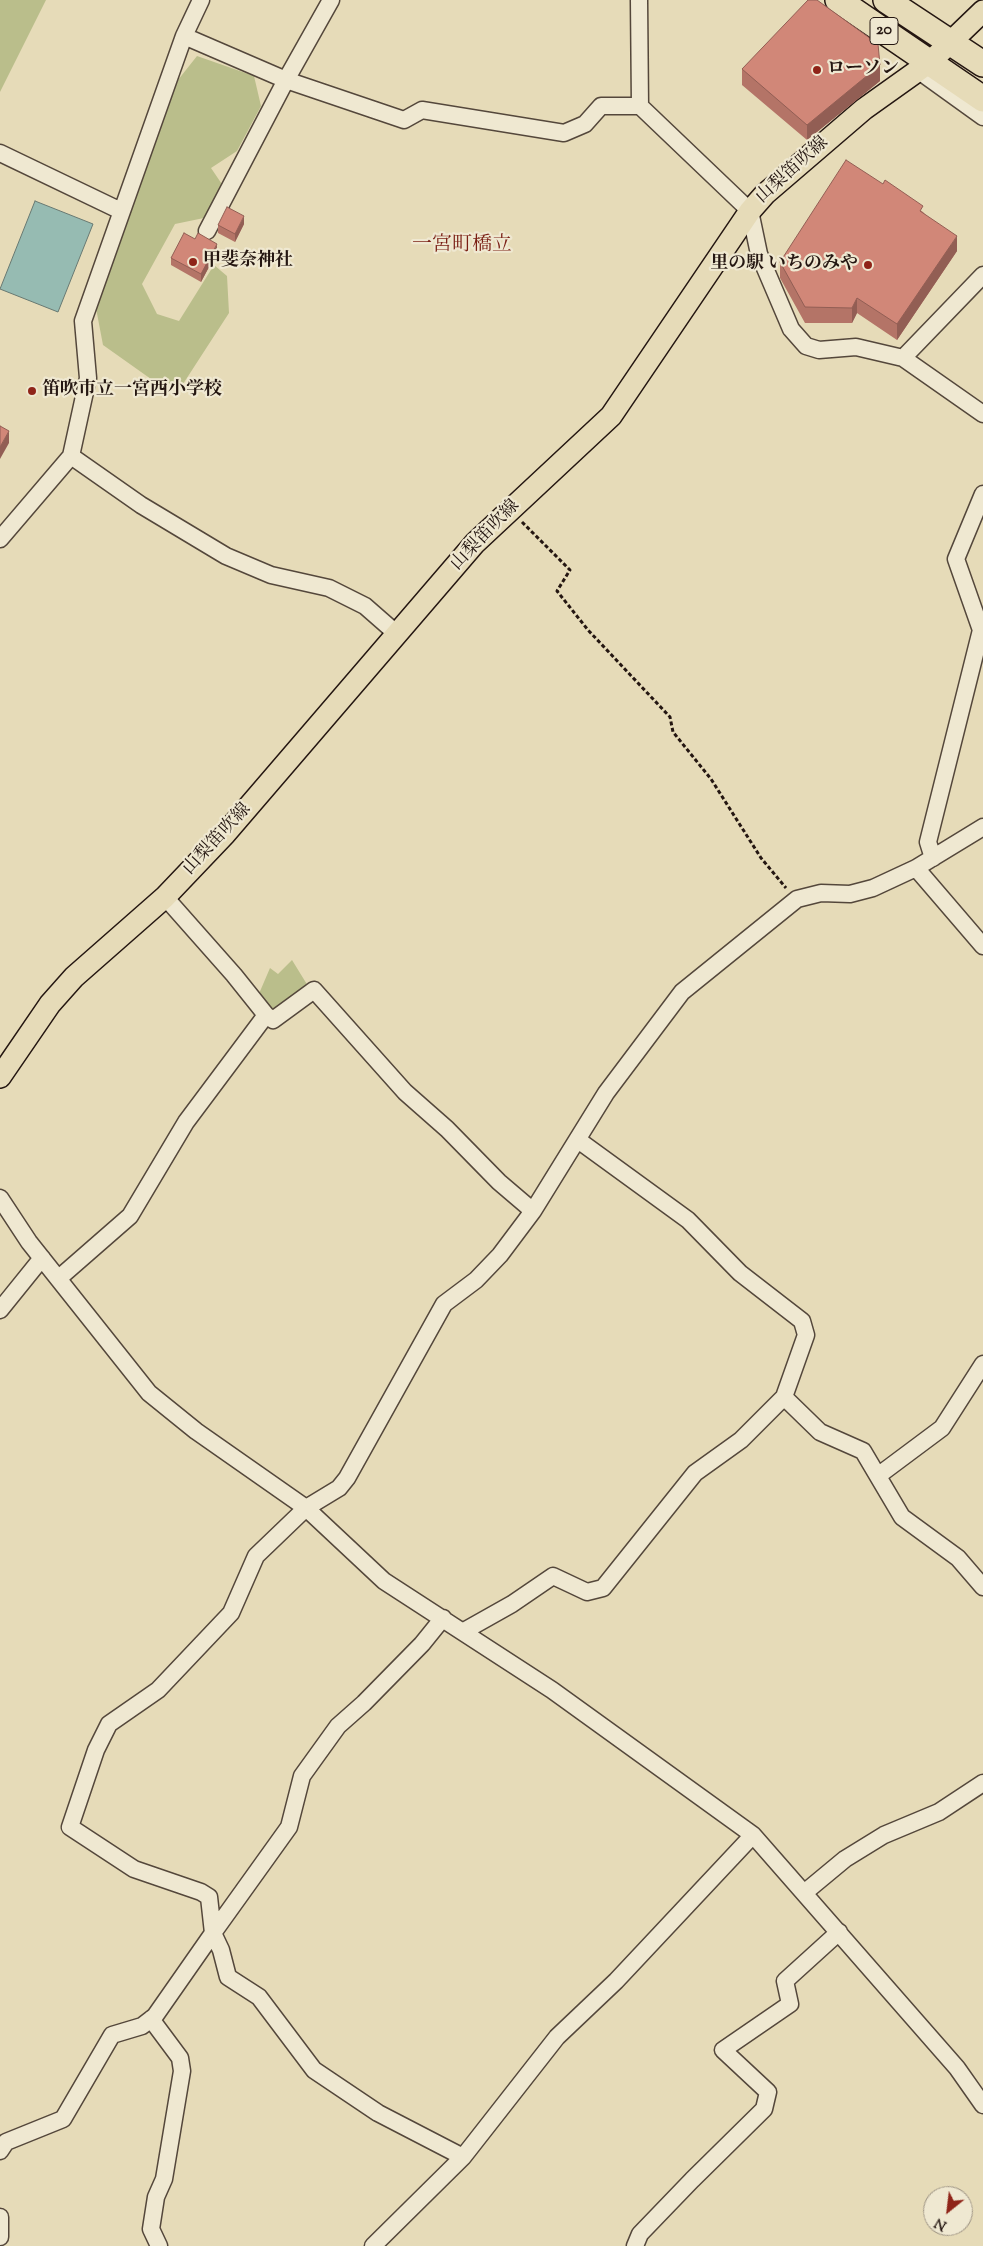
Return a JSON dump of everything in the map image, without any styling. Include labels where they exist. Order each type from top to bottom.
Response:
[{"type":"highway","name":"20","points":[[838,0],[983,99]]},
{"type":"highway","name":"20","points":[[886,0],[983,64]]},
{"type":"main road","name":"山梨笛吹線","points":[[0,1077],[50,1004],[74,977],[165,897],[225,834],[475,543],[509,510],[582,446],[611,416],[750,212],[780,179],[864,109],[930,62],[983,11]]},
{"type":"street","points":[[0,539],[71,456],[88,378],[83,321],[184,36],[201,0]]},
{"type":"street","points":[[207,231],[286,80],[331,0]]},
{"type":"street","points":[[639,0],[640,106]]},
{"type":"street","points":[[184,36],[286,80],[404,120],[422,110],[564,133],[585,124],[601,106],[640,106],[750,212],[759,254],[776,297],[790,329],[806,346],[819,350],[856,347],[903,358],[983,414]]},
{"type":"street","points":[[930,62],[926,76],[983,117]]},
{"type":"street","points":[[0,153],[121,211]]},
{"type":"street","points":[[903,358],[983,275]]},
{"type":"street","points":[[71,456],[141,505],[226,556],[270,575],[329,588],[365,606],[397,634]]},
{"type":"street","points":[[933,858],[928,842],[981,630],[956,559],[983,494]]},
{"type":"street","points":[[463,2157],[378,2113],[314,2070],[260,1997],[228,1977],[221,1950],[213,1933],[209,1897],[201,1892],[134,1870],[70,1827],[96,1750],[109,1724],[158,1690],[231,1613],[256,1556],[306,1508],[339,1488],[444,1304],[482,1274],[500,1256],[533,1212],[606,1093],[682,992],[796,900],[822,893],[850,894],[874,888],[916,868],[983,827]]},
{"type":"street","points":[[916,868],[983,946]]},
{"type":"street","points":[[165,897],[234,975],[266,1015],[273,1020],[314,990],[405,1092],[447,1129],[499,1182],[533,1212]]},
{"type":"street","points":[[59,1278],[130,1216],[186,1122],[266,1015]]},
{"type":"street","points":[[464,1631],[512,1604],[552,1576],[587,1592],[603,1588],[695,1473],[741,1440],[784,1397],[806,1335],[802,1321],[740,1273],[688,1220],[578,1140]]},
{"type":"street","points":[[0,1198],[42,1258],[149,1393],[196,1431],[306,1508],[384,1581],[464,1631],[552,1690],[752,1836],[839,1932],[957,2068],[983,2105]]},
{"type":"street","points":[[0,1310],[42,1258]]},
{"type":"street","points":[[879,1475],[942,1428],[983,1364]]},
{"type":"street","points":[[784,1397],[820,1432],[863,1451],[879,1475],[902,1517],[958,1558],[983,1587]]},
{"type":"street","points":[[0,2151],[6,2142],[63,2119],[112,2035],[142,2026],[151,2019],[288,1827],[302,1776],[338,1726],[364,1703],[422,1644],[443,1618]]},
{"type":"street","points":[[804,1893],[845,1859],[884,1835],[939,1812],[983,1783]]},
{"type":"street","points":[[373,2246],[463,2157],[557,2037],[616,1981],[752,1836]]},
{"type":"street","points":[[635,2246],[640,2234],[764,2109],[768,2092],[723,2050],[790,2004],[785,1981],[839,1932]]},
{"type":"street","points":[[151,2019],[180,2058],[182,2071],[164,2179],[156,2197],[152,2221],[151,2229],[159,2246]]},
{"type":"street","points":[[0,2217],[0,2237]]},
{"type":"path","points":[[509,510],[570,570],[557,591],[588,630],[670,717],[673,732],[710,779],[761,858],[796,900]]},
{"type":"green space","points":[[0,0],[46,0],[0,92]]},
{"type":"green space","points":[[197,56],[254,76],[261,106],[237,151],[211,168],[232,199],[228,213],[175,224],[142,284],[157,314],[179,321],[214,265],[227,276],[229,313],[183,384],[158,384],[103,345],[95,303],[178,80]]},
{"type":"green space","points":[[292,960],[308,986],[272,1013],[258,996],[270,968],[278,974]]},
{"type":"water","points":[[35,201],[93,224],[58,312],[0,289]]},
{"type":"building","name":"ローソン","points":[[808,0],[817,0],[878,44],[880,65],[807,125],[742,69]]},
{"type":"building","name":"里の駅 いちのみや","points":[[846,160],[883,184],[885,180],[923,206],[920,211],[957,236],[897,324],[857,298],[852,308],[805,307],[780,262]]},
{"type":"building","points":[[227,207],[244,216],[235,234],[218,225]]},
{"type":"building","name":"甲斐奈神社","points":[[184,233],[195,239],[198,233],[217,244],[201,274],[171,258]]},
{"type":"building","points":[[0,426],[9,431],[0,447]]},
{"type":"place","name":"ローソン","points":[[817,70]]},
{"type":"place","name":"甲斐奈神社","points":[[193,262]]},
{"type":"place","name":"里の駅 いちのみや","points":[[868,265]]},
{"type":"place","name":"笛吹市立一宮西小学校","points":[[32,391]]},
{"type":"district","name":"一宮町橋立","points":[[462,247]]}]
